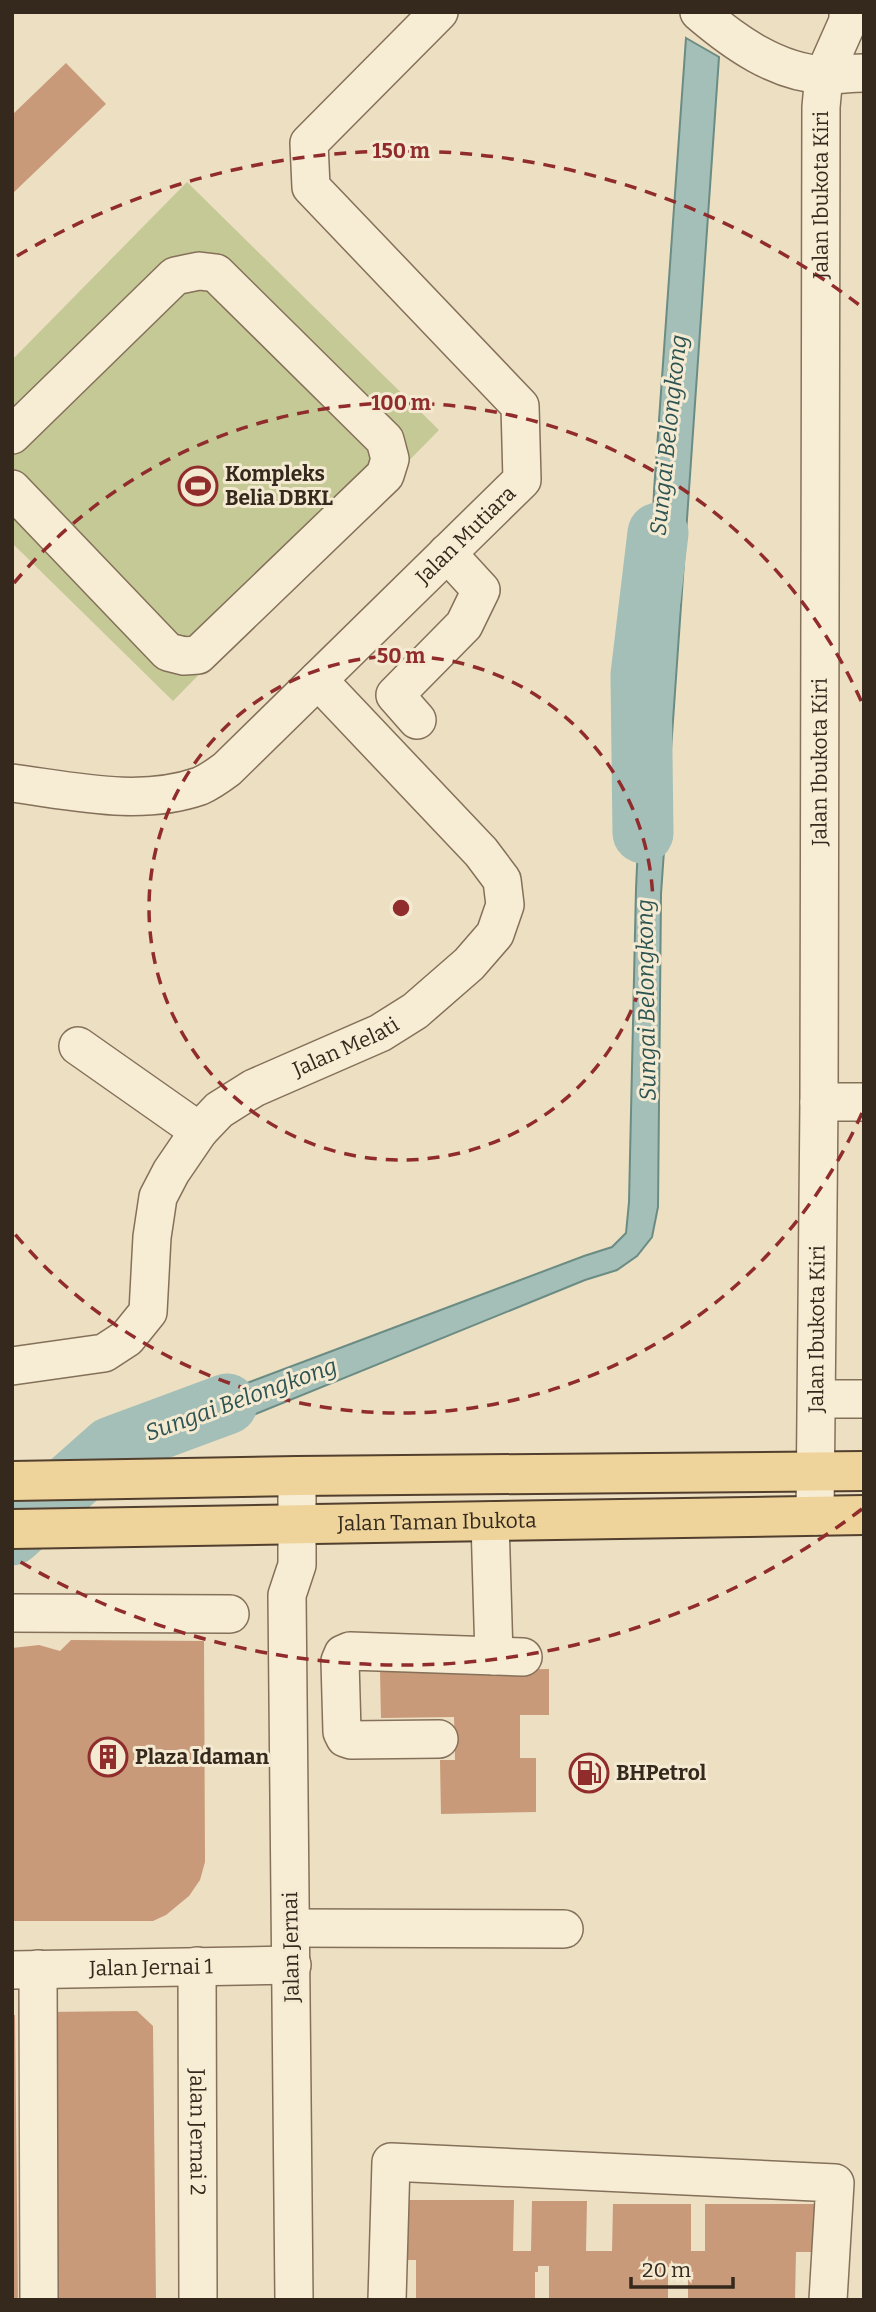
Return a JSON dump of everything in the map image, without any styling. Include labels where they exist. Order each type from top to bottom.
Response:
[{"type":"main road","points":[[12,1481],[864,1471]]},
{"type":"main road","name":"Jalan Taman Ibukota","points":[[12,1530],[864,1514]]},
{"type":"street","name":"Jalan Mutiara","points":[[12,783],[112,796],[166,794],[201,785],[228,769],[522,480],[520,406],[311,187],[309,143],[439,12]]},
{"type":"street","points":[[699,12],[727,36],[783,67],[824,75],[864,73]]},
{"type":"street","name":"Jalan Ibukota Kiri","points":[[815,1516],[819,1102],[821,135],[824,75],[848,21],[848,12]]},
{"type":"street","points":[[12,435],[175,276],[199,271],[216,273],[385,440],[390,459],[385,475],[198,655],[184,656],[168,652],[12,489]]},
{"type":"street","points":[[417,720],[395,695],[464,625],[481,590],[447,553]]},
{"type":"street","name":"Jalan Melati","points":[[12,1366],[104,1353],[127,1338],[148,1312],[152,1237],[158,1197],[171,1172],[199,1131],[219,1110],[254,1088],[380,1033],[415,1011],[469,964],[495,934],[505,905],[502,880],[481,852],[318,680]]},
{"type":"street","points":[[78,1046],[199,1131]]},
{"type":"street","points":[[819,1102],[864,1102]]},
{"type":"street","points":[[817,1399],[864,1399]]},
{"type":"street","name":"Jalan Jernai","points":[[286,1476],[286,1525],[297,1565],[288,1595],[294,2300]]},
{"type":"street","points":[[439,1739],[345,1738],[342,1732],[340,1661],[343,1654],[350,1651],[509,1656],[490,1521]]},
{"type":"street","points":[[12,1613],[230,1614]]},
{"type":"street","points":[[289,1707],[341,1705]]},
{"type":"street","points":[[291,1928],[564,1929]]},
{"type":"street","name":"Jalan Jernai 1","points":[[25,1969],[292,1965]]},
{"type":"street","name":"Jalan Jernai 2","points":[[197,1966],[198,2300]]},
{"type":"street","points":[[25,1969],[39,2300]]},
{"type":"street","points":[[387,2300],[391,2162],[835,2183],[828,2300]]},
{"type":"green space","name":"Kompleks Belia DBKL","points":[[187,182],[439,430],[173,701],[12,543],[12,360]]},
{"type":"water","points":[[686,38],[719,57],[661,894],[658,1207],[652,1237],[637,1256],[617,1270],[585,1280],[204,1435],[117,1432],[612,1247],[626,1233],[636,889],[654,491]]},
{"type":"building","points":[[66,63],[106,104],[12,194],[12,115]]},
{"type":"building","name":"Plaza Idaman","points":[[71,1640],[204,1641],[205,1862],[200,1880],[189,1896],[166,1915],[153,1921],[12,1921],[12,1648],[39,1645],[60,1651]]},
{"type":"building","points":[[549,1669],[549,1715],[520,1715],[520,1758],[536,1758],[536,1812],[441,1814],[440,1760],[455,1760],[454,1717],[381,1718],[380,1672]]},
{"type":"building","points":[[137,2011],[153,2026],[156,2300],[48,2300],[45,2012]]},
{"type":"building","points":[[12,2015],[15,2015],[18,2300],[12,2300]]},
{"type":"building","points":[[403,2200],[514,2200],[513,2251],[531,2251],[532,2201],[587,2201],[586,2251],[612,2251],[613,2204],[691,2204],[691,2251],[705,2251],[705,2204],[814,2204],[814,2252],[796,2252],[795,2300],[688,2300],[688,2267],[668,2267],[668,2300],[549,2300],[549,2266],[538,2266],[538,2272],[535,2272],[535,2300],[416,2300],[416,2260],[402,2260]]},
{"type":"waterway","name":"Sungai Belongkong","points":[[643,833],[641,675],[658,533]]},
{"type":"waterway","name":"Sungai Belongkong","points":[[12,1535],[111,1447],[227,1404]]},
{"type":"place","name":"Kompleks Belia DBKL","points":[[198,486]]},
{"type":"place","name":"Plaza Idaman","points":[[108,1757]]},
{"type":"place","name":"BHPetrol","points":[[589,1773]]}]
